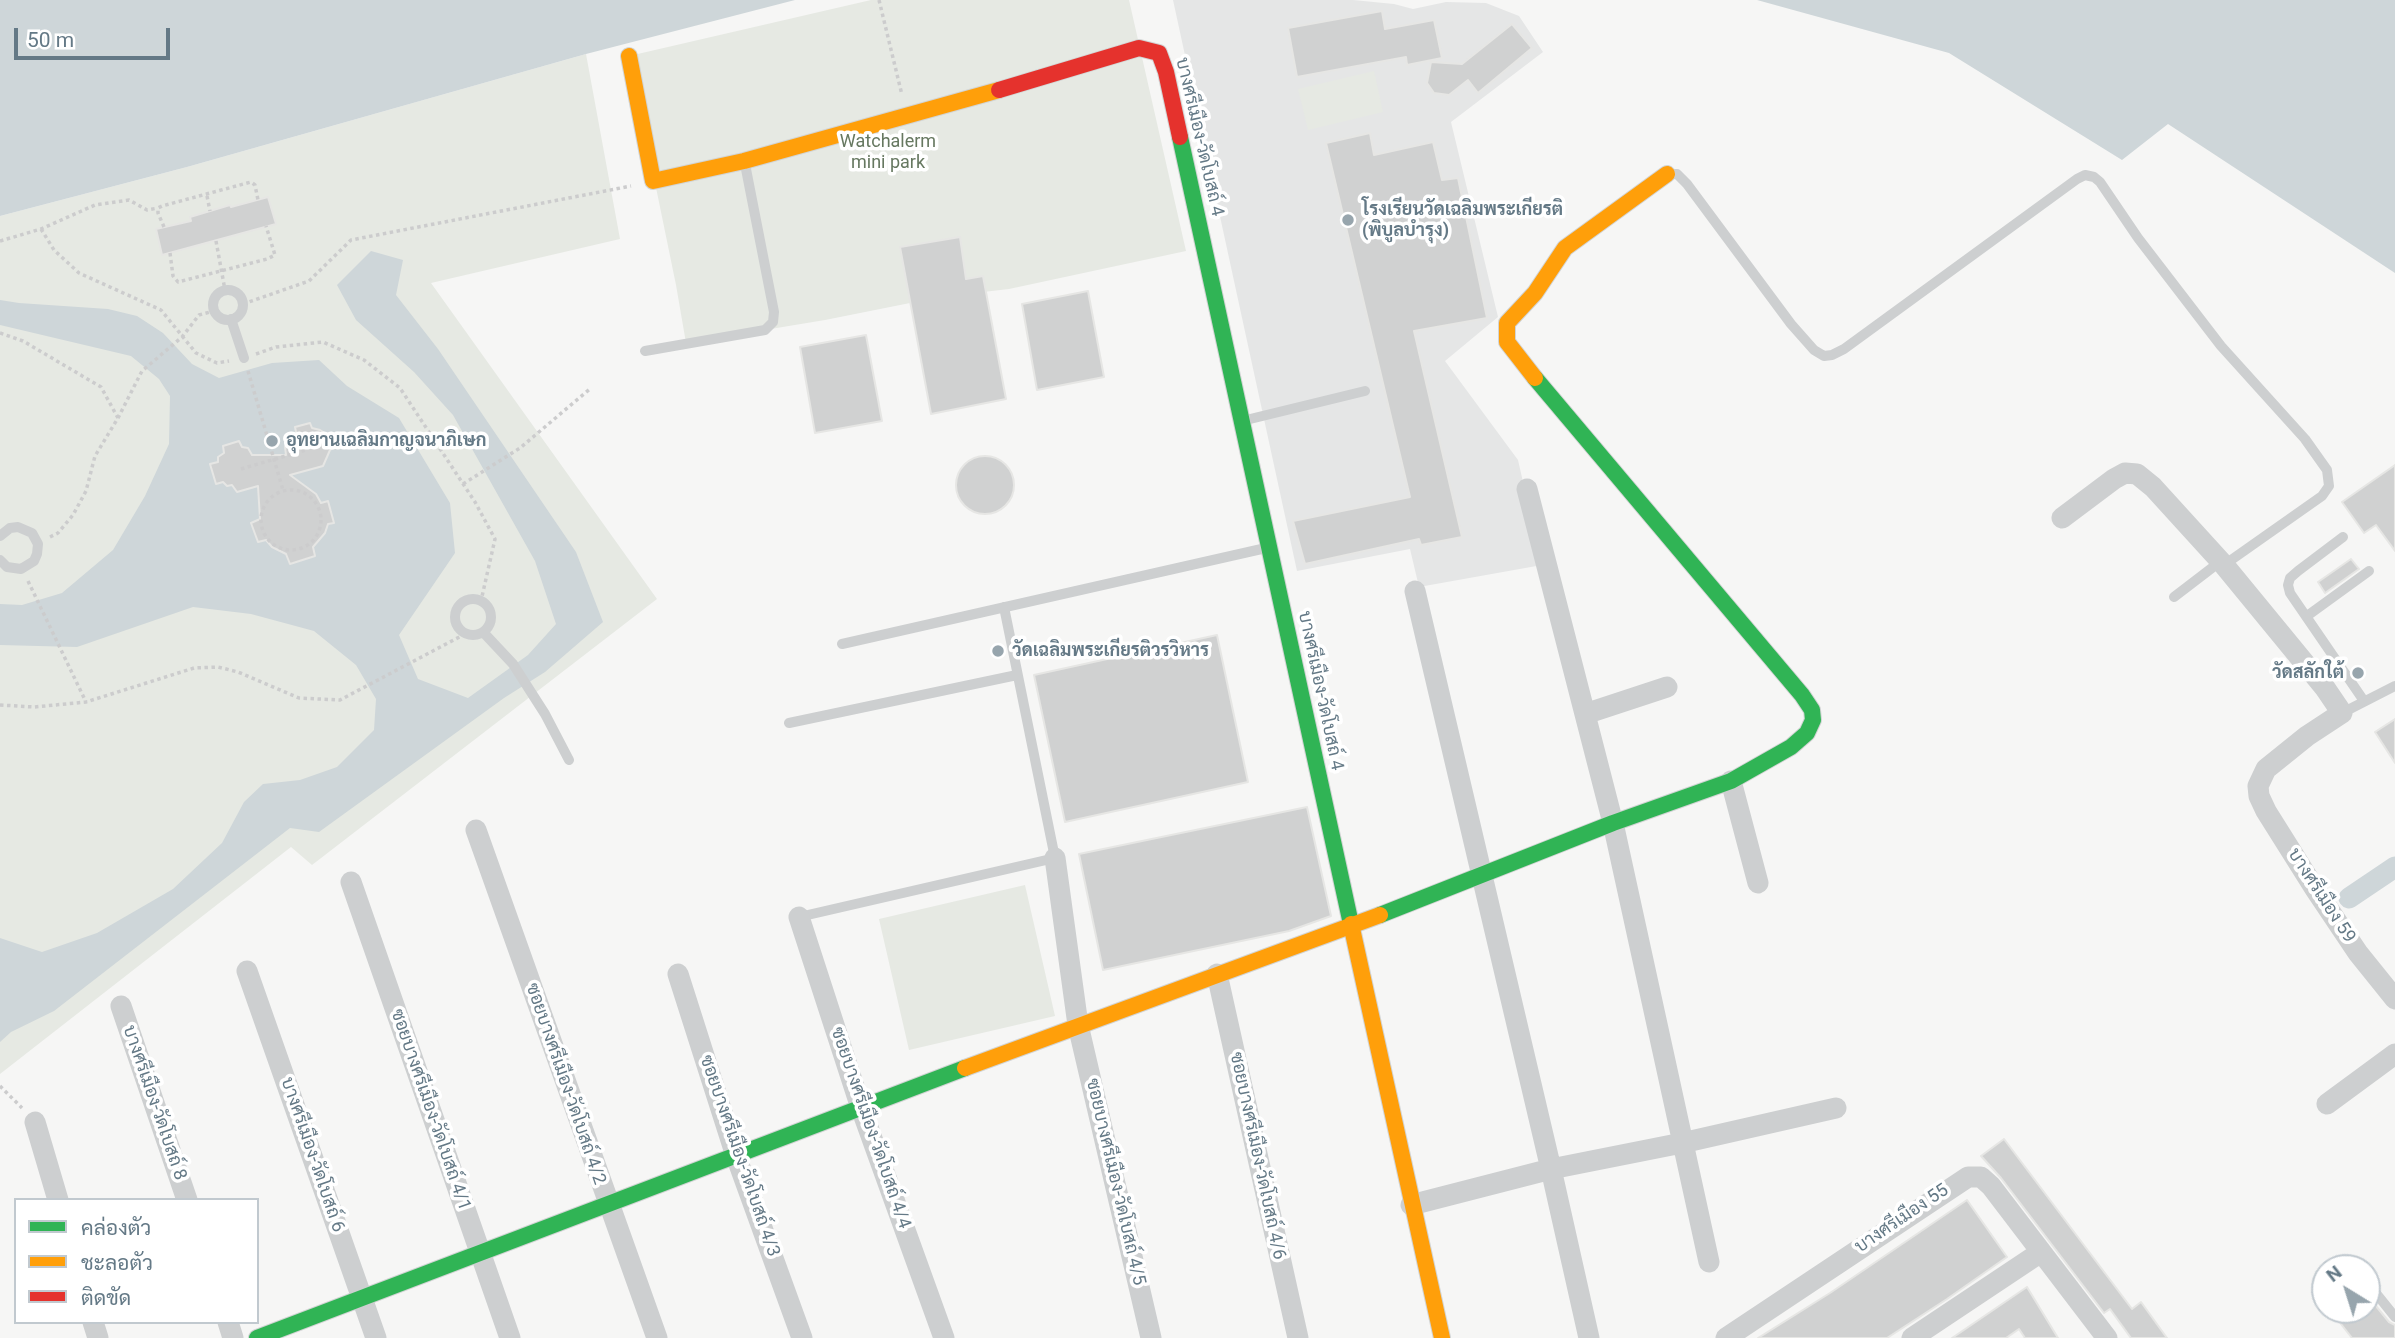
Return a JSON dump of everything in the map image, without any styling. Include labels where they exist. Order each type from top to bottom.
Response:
[{"type":"street","name":"บางศรีเมือง-วัดโบสถ์ 4","points":[[907,117],[1139,48],[1159,54],[1167,72],[1268,547],[1442,1338]]},
{"type":"street","points":[[629,56],[653,181],[744,161],[907,117]]},
{"type":"street","points":[[257,1338],[1078,1025],[1351,927],[1613,823],[1731,781],[1783,752],[1807,733],[1813,720],[1812,710],[1802,695],[1643,509],[1507,342],[1507,323],[1535,293],[1565,248],[1667,174]]},
{"type":"street","points":[[2062,517],[2114,479],[2125,473],[2137,474],[2153,487],[2222,563],[2325,688],[2342,713]]},
{"type":"street","points":[[1527,489],[1613,823],[1709,1262]]},
{"type":"street","points":[[1415,591],[1589,1338]]},
{"type":"street","points":[[1584,714],[1667,687]]},
{"type":"street","name":"บางศรีเมือง 59","points":[[2342,713],[2266,769],[2258,786],[2259,796],[2315,889],[2358,953],[2395,999]]},
{"type":"street","points":[[1731,781],[1758,883]]},
{"type":"street","name":"ซอยบางศรีเมือง-วัดโบสถ์ 4/2","points":[[476,830],[607,1204],[657,1338]]},
{"type":"street","name":"ซอยบางศรีเมือง-วัดโบสถ์ 4/5","points":[[1055,858],[1078,1025],[1151,1338]]},
{"type":"street","name":"ซอยบางศรีเมือง-วัดโบสถ์ 4/1","points":[[351,882],[510,1338]]},
{"type":"street","name":"ซอยบางศรีเมือง-วัดโบสถ์ 4/4","points":[[799,918],[861,1108],[944,1338]]},
{"type":"street","name":"บางศรีเมือง-วัดโบสถ์ 6","points":[[247,971],[376,1338]]},
{"type":"street","name":"ซอยบางศรีเมือง-วัดโบสถ์ 4/3","points":[[678,974],[736,1156],[802,1338]]},
{"type":"street","name":"ซอยบางศรีเมือง-วัดโบสถ์ 4/6","points":[[1217,974],[1298,1338]]},
{"type":"street","name":"บางศรีเมือง-วัดโบสถ์ 8","points":[[121,1006],[186,1198]]},
{"type":"street","points":[[2327,1104],[2395,1054]]},
{"type":"street","points":[[1412,1205],[1551,1169],[1836,1108]]},
{"type":"street","points":[[35,1122],[57,1198]]},
{"type":"street","name":"บางศรีเมือง 55","points":[[1726,1338],[1968,1177],[1981,1177],[1991,1186],[2104,1337]]},
{"type":"street","points":[[1912,1338],[2041,1252]]},
{"type":"lane","points":[[645,351],[765,330],[773,322],[774,312],[744,161]]},
{"type":"lane","points":[[1667,174],[1677,174],[1687,184],[1791,324],[1814,350],[1824,356],[1844,349],[2066,186],[2085,175],[2100,182],[2138,238],[2221,346],[2305,439],[2327,470],[2329,486],[2322,496],[2174,597]]},
{"type":"lane","points":[[225,290],[239,294],[243,304],[239,314],[231,319],[221,318],[214,311],[214,299],[225,290]]},
{"type":"lane","points":[[231,319],[244,358]]},
{"type":"lane","points":[[1243,420],[1365,391]]},
{"type":"lane","points":[[0,536],[10,528],[18,527],[32,533],[38,544],[34,561],[21,569],[7,567],[0,560]]},
{"type":"lane","points":[[2343,537],[2290,578],[2288,585],[2290,593],[2364,701]]},
{"type":"lane","points":[[842,644],[1268,547]]},
{"type":"lane","points":[[2307,616],[2369,571]]},
{"type":"lane","points":[[464,601],[481,601],[490,610],[490,623],[483,632],[465,634],[456,623],[456,611],[464,601]]},
{"type":"lane","points":[[799,918],[1055,858],[1004,607]]},
{"type":"lane","points":[[483,632],[513,664],[569,760]]},
{"type":"lane","points":[[789,723],[1017,675]]},
{"type":"lane","points":[[2342,713],[2395,685]]},
{"type":"lane","points":[[2381,1300],[2395,1317]]},
{"type":"path","points":[[879,0],[907,117]]},
{"type":"path","points":[[243,304],[309,281],[351,240],[653,181]]},
{"type":"path","points":[[0,241],[41,229],[95,205],[129,200],[148,210],[251,182],[255,185],[258,200]]},
{"type":"path","points":[[207,196],[210,211]]},
{"type":"path","points":[[158,208],[164,227]]},
{"type":"path","points":[[170,253],[175,281],[267,260],[275,256],[266,226]]},
{"type":"path","points":[[41,229],[54,250],[79,273],[161,310],[196,353],[217,363],[244,358],[276,347],[323,342],[364,360],[400,387],[495,539],[481,601]]},
{"type":"path","points":[[216,241],[225,290]]},
{"type":"path","points":[[38,544],[58,533],[73,515],[86,491],[94,456],[118,418],[142,371],[182,337],[199,315],[214,311]]},
{"type":"path","points":[[0,333],[23,341],[100,387],[118,418]]},
{"type":"path","points":[[244,358],[283,490]]},
{"type":"path","points":[[463,484],[520,447],[591,388]]},
{"type":"path","points":[[241,469],[306,450]]},
{"type":"path","points":[[283,490],[298,490],[311,496],[319,508],[322,522],[317,536],[306,546],[292,550],[278,547],[267,538],[261,524],[263,510],[271,498],[283,490]]},
{"type":"path","points":[[37,595],[62,655],[86,702]]},
{"type":"path","points":[[0,705],[34,707],[86,702],[194,668],[218,667],[237,672],[299,698],[340,700],[465,634]]},
{"type":"path","points":[[0,1086],[35,1122]]},
{"type":"shaded area","points":[[0,0],[795,0],[586,54],[187,167],[0,216]]},
{"type":"shaded area","name":"โรงเรียนวัดเฉลิมพระเกียรติ (พิบูลบำรุง)","points":[[1173,0],[1353,0],[1394,4],[1413,9],[1446,2],[1486,3],[1519,16],[1543,52],[1451,122],[1498,317],[1445,361],[1518,460],[1542,565],[1419,587],[1410,549],[1297,571]]},
{"type":"shaded area","points":[[1757,0],[2395,0],[2395,273],[2168,124],[2122,160],[1949,53]]},
{"type":"shaded area","points":[[371,251],[403,260],[396,295],[438,349],[576,552],[603,622],[545,672],[504,698],[319,832],[290,828],[54,1011],[11,1032],[0,1042],[0,938],[42,952],[97,933],[173,889],[222,843],[244,802],[263,784],[300,780],[337,767],[374,730],[376,699],[356,665],[314,631],[251,614],[193,607],[77,647],[0,645],[0,604],[22,605],[62,593],[113,550],[145,496],[169,444],[170,396],[159,379],[131,356],[0,325],[0,300],[108,309],[137,316],[163,333],[192,364],[219,378],[272,363],[319,360],[347,386],[399,418],[450,503],[455,553],[399,635],[418,679],[468,698],[528,655],[556,624],[535,561],[453,415],[414,372],[356,320],[337,285]]},
{"type":"green space","name":"Watchalerm mini park","points":[[871,0],[1129,0],[1186,251],[1009,289],[940,297],[825,320],[686,343],[629,56]]},
{"type":"green space","name":"อุทยานเฉลิมกาญจนาภิเษก","points":[[586,54],[620,239],[431,283],[657,599],[312,865],[291,847],[0,1074],[0,216],[187,167]]},
{"type":"green space","points":[[1374,71],[1383,112],[1308,130],[1298,89]]},
{"type":"green space","points":[[1025,885],[1055,1016],[909,1050],[879,919]]},
{"type":"building","points":[[1382,11],[1385,29],[1434,20],[1442,58],[1407,65],[1406,57],[1297,77],[1288,28]]},
{"type":"building","points":[[1512,24],[1532,48],[1478,93],[1468,80],[1449,95],[1434,93],[1427,83],[1431,62],[1462,64]]},
{"type":"building","points":[[1370,133],[1374,155],[1433,142],[1442,180],[1458,178],[1487,318],[1414,331],[1462,537],[1421,545],[1419,539],[1305,564],[1293,521],[1410,497],[1326,143]]},
{"type":"building","points":[[268,197],[276,224],[162,255],[156,229],[191,221],[190,217],[230,205],[231,207]]},
{"type":"building","points":[[960,237],[966,279],[983,276],[1006,399],[931,414],[900,247]]},
{"type":"building","points":[[1088,291],[1104,377],[1037,390],[1022,304]]},
{"type":"building","points":[[866,335],[882,421],[815,433],[800,347]]},
{"type":"building","points":[[310,423],[312,428],[326,434],[332,433],[335,447],[330,450],[323,466],[290,475],[316,494],[321,503],[328,501],[334,523],[328,524],[325,533],[313,547],[315,556],[290,564],[286,554],[272,547],[266,540],[258,542],[251,523],[260,519],[258,486],[237,492],[232,485],[227,486],[223,482],[216,484],[210,464],[218,462],[218,457],[224,453],[223,446],[239,441],[252,455],[286,455],[285,447],[296,432],[295,427]]},
{"type":"building","points":[[985,456],[1001,461],[1009,469],[1014,485],[1009,501],[1001,509],[985,514],[969,509],[961,501],[956,485],[961,469],[969,461]]},
{"type":"building","points":[[2395,465],[2395,551],[2376,525],[2364,533],[2342,502]]},
{"type":"building","points":[[2351,559],[2359,569],[2325,593],[2318,582]]},
{"type":"building","points":[[1217,635],[1248,782],[1065,822],[1034,675]]},
{"type":"building","points":[[2395,719],[2395,763],[2375,732]]},
{"type":"building","points":[[1307,807],[1331,916],[1289,931],[1103,970],[1079,854]]},
{"type":"building","points":[[2004,1139],[2132,1309],[2141,1302],[2167,1338],[2131,1338],[2110,1309],[2104,1313],[2001,1178],[1981,1156]]},
{"type":"building","points":[[1967,1200],[2007,1257],[1947,1299],[1887,1338],[1758,1338],[1830,1293]]},
{"type":"building","points":[[2027,1287],[2058,1338],[2025,1338],[2019,1329],[2006,1338],[1952,1338]]},
{"type":"building","points":[[2381,1312],[2395,1325],[2395,1338],[2352,1338],[2341,1324],[2381,1324]]},
{"type":"waterway","points":[[2349,898],[2395,867]]},
{"type":"traffic: fast","points":[[1180,137],[1351,924]]},
{"type":"traffic: fast","points":[[1380,915],[1613,823],[1731,781],[1791,747],[1807,733],[1813,720],[1812,710],[1802,695],[1535,378]]},
{"type":"traffic: fast","points":[[257,1338],[965,1068]]},
{"type":"traffic: slow","points":[[629,56],[653,181],[744,161],[999,90]]},
{"type":"traffic: slow","points":[[1535,378],[1507,342],[1507,323],[1535,293],[1565,248],[1667,174]]},
{"type":"traffic: slow","points":[[965,1068],[1380,915]]},
{"type":"traffic: slow","points":[[1351,924],[1442,1338]]},
{"type":"traffic: jam","points":[[999,90],[1139,48],[1159,53],[1166,72],[1180,137]]},
{"type":"place","name":"โรงเรียนวัดเฉลิมพระเกียรติ (พิบูลบำรุง)","points":[[1348,220]]},
{"type":"place","name":"อุทยานเฉลิมกาญจนาภิเษก","points":[[272,441]]},
{"type":"place","name":"วัดเฉลิมพระเกียรติวรวิหาร","points":[[998,651]]},
{"type":"place","name":"วัดสลักใต้","points":[[2358,673]]}]
